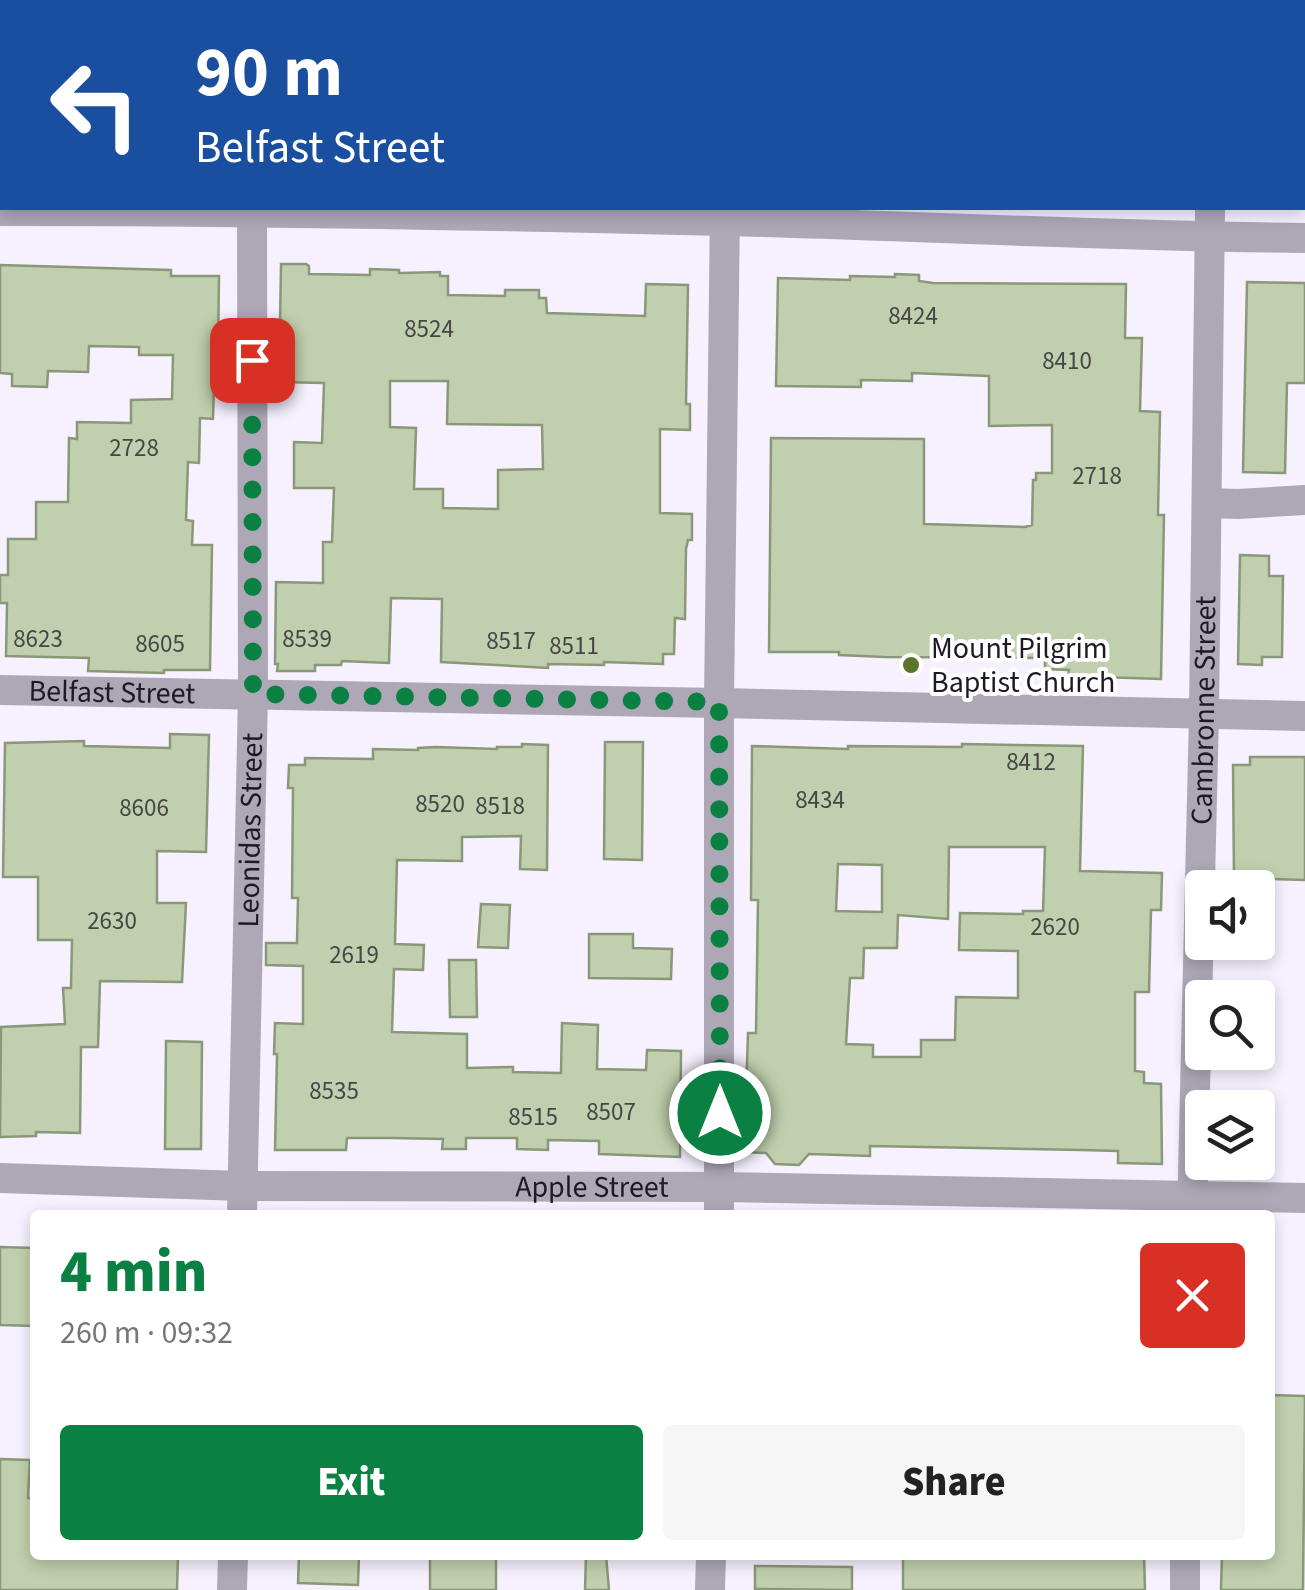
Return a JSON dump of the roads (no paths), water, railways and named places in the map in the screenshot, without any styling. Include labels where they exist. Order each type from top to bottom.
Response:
[{"type":"street","points":[[0,211],[126,210]]},
{"type":"street","name":"Leonidas Street","points":[[243,1200],[253,694],[252,210]]},
{"type":"street","points":[[347,210],[1210,222],[1305,238]]},
{"type":"street","points":[[720,1201],[719,702],[725,214]]},
{"type":"street","name":"Cambronne Street","points":[[1193,1206],[1210,222]]},
{"type":"street","points":[[1208,502],[1305,500]]},
{"type":"street","name":"Belfast Street","points":[[0,690],[1305,716]]},
{"type":"street","name":"Apple Street","points":[[0,1178],[243,1200],[1193,1206],[1305,1198]]},
{"type":"street","points":[[232,1590],[233,1560]]},
{"type":"street","points":[[710,1590],[711,1560]]},
{"type":"street","points":[[1185,1590],[1186,1560]]},
{"type":"place","name":"Mount Pilgrim Baptist Church","points":[[911,665]]}]
